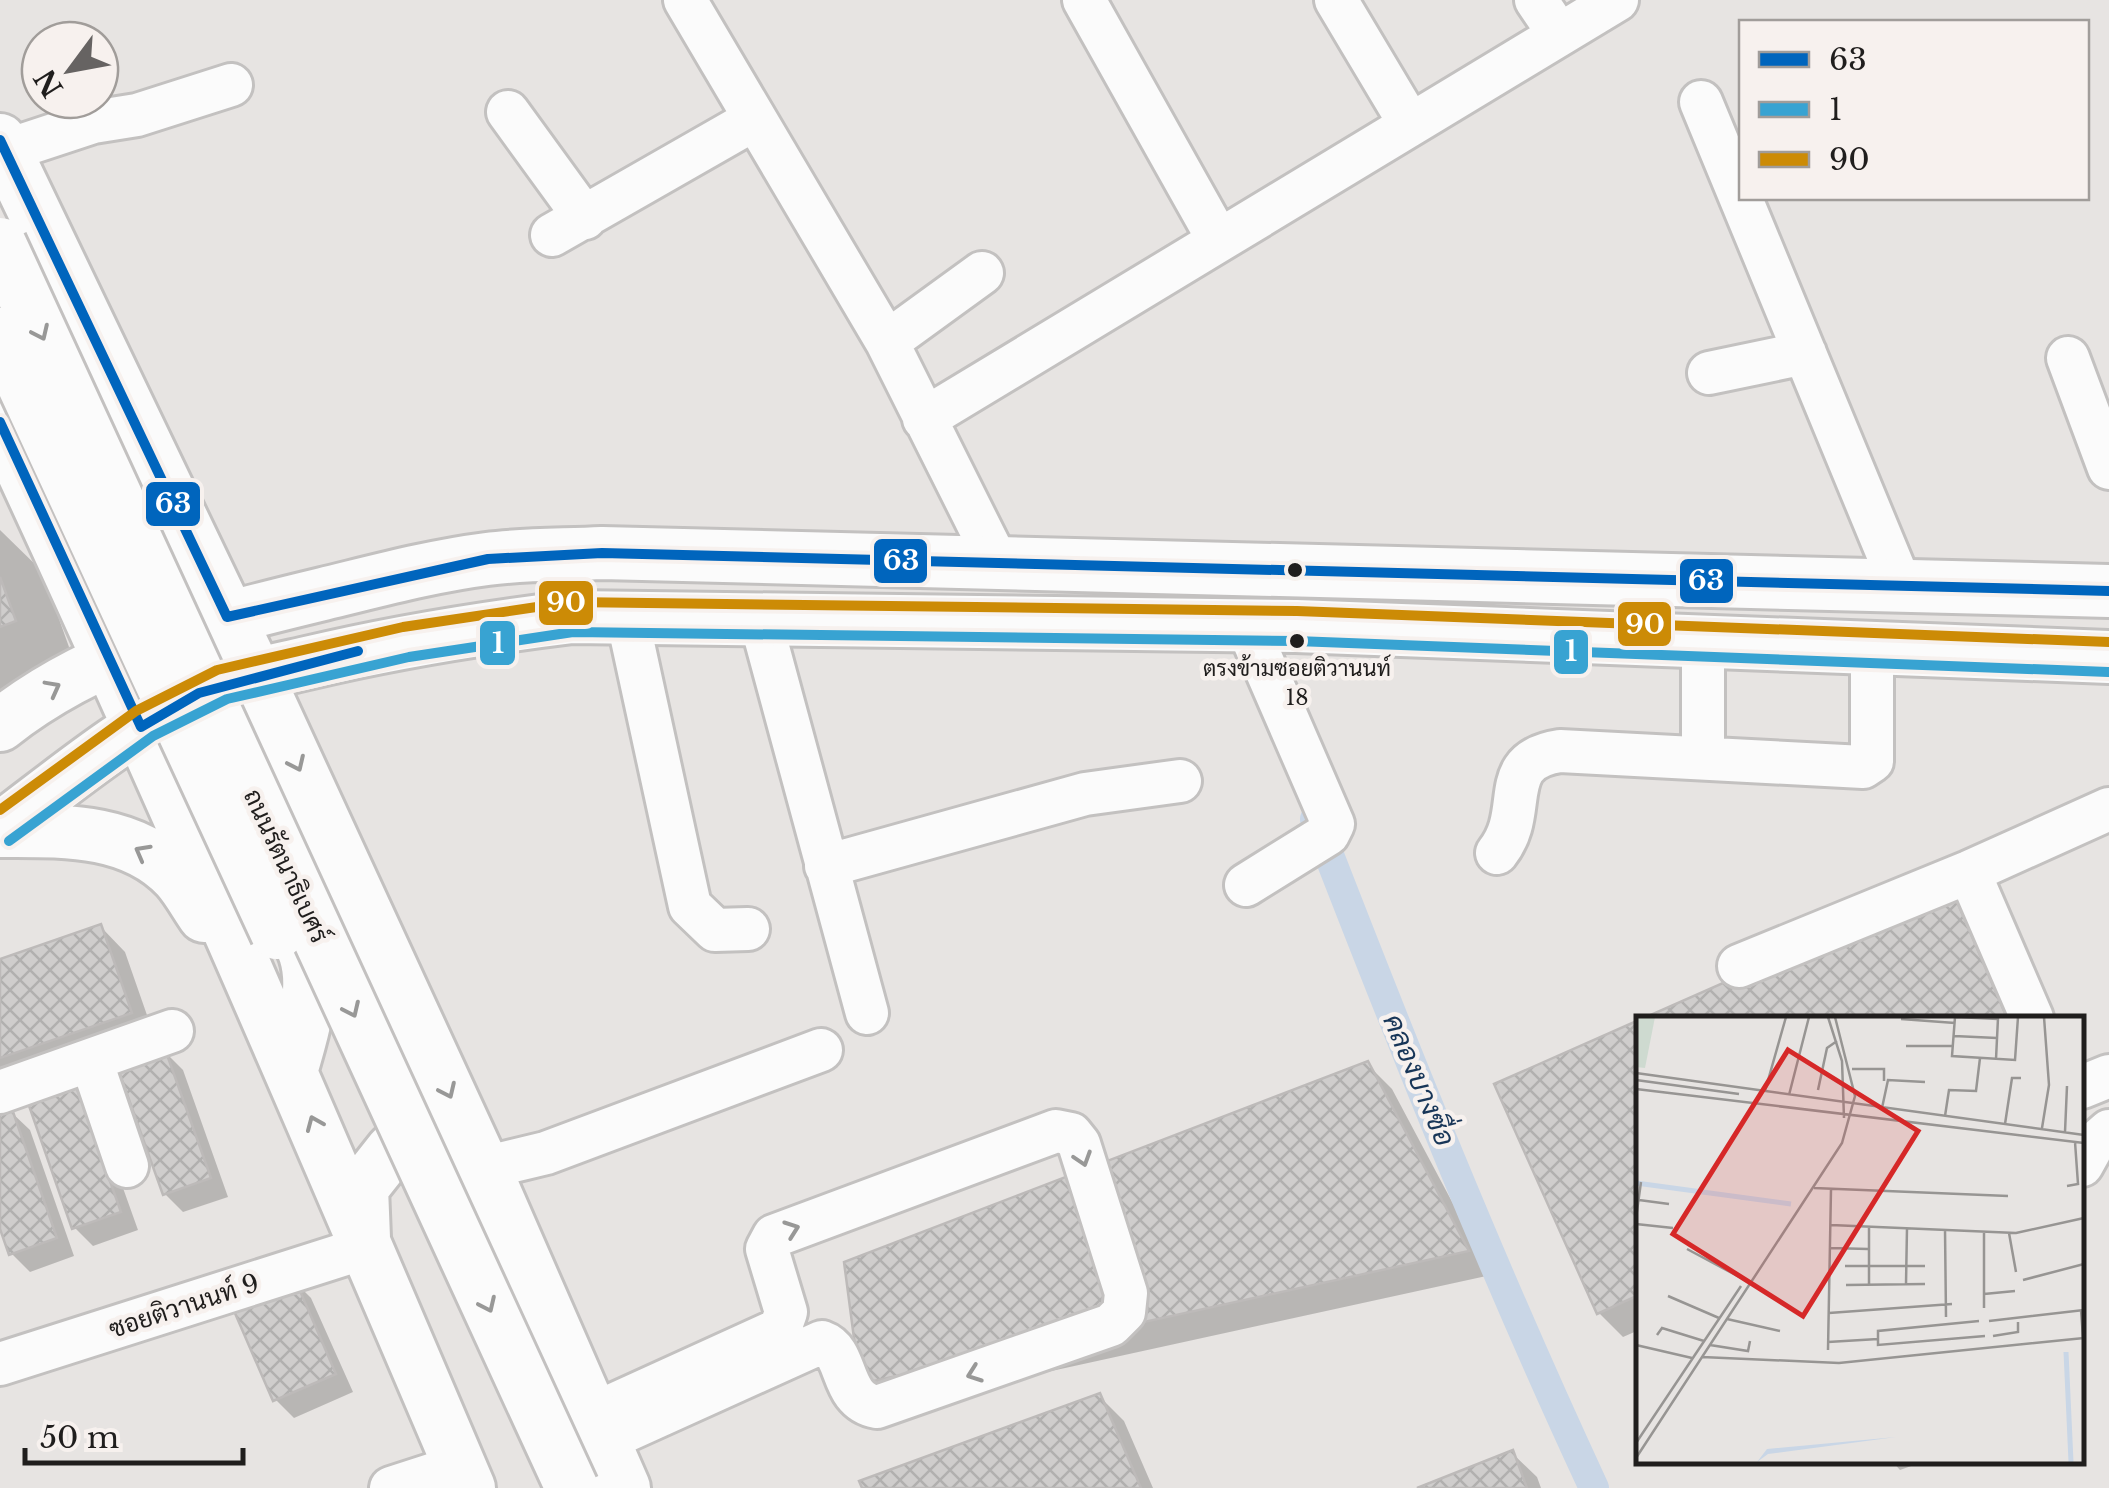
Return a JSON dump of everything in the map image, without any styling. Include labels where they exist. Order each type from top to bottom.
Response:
[{"type":"main road","points":[[3,145],[216,620],[257,676],[488,1177],[624,1488]]},
{"type":"main road","name":"ถนนรัตนาธิเบศร์","points":[[0,244],[572,1488]]},
{"type":"main road","points":[[89,330],[75,384],[75,420],[147,604],[131,649]]},
{"type":"main road","name":"ถนนรัตนาธิเบศร์","points":[[0,334],[533,1488]]},
{"type":"main road","points":[[0,422],[167,712],[265,1009],[464,1477]]},
{"type":"main road","points":[[0,725],[32,700],[131,649],[216,620],[488,559],[602,553],[2109,591]]},
{"type":"main road","points":[[0,830],[167,712],[257,676],[470,629],[572,617],[1296,626],[2108,657]]},
{"type":"main road","points":[[167,712],[216,620]]},
{"type":"main road","points":[[167,712],[203,730],[306,956],[306,1020],[291,1072]]},
{"type":"main road","points":[[0,830],[70,831],[142,850],[177,878],[265,1009]]},
{"type":"main road","points":[[366,1243],[362,1188],[392,1150],[441,1144],[488,1177]]},
{"type":"street","points":[[685,0],[887,342],[997,562]]},
{"type":"street","points":[[1084,0],[1218,239]]},
{"type":"street","points":[[1336,0],[1410,124]]},
{"type":"street","points":[[924,419],[1410,124],[1547,17],[1617,0]]},
{"type":"street","points":[[3,145],[93,122],[136,116],[231,84]]},
{"type":"street","points":[[1701,102],[1736,169]]},
{"type":"street","points":[[508,112],[568,227],[755,119]]},
{"type":"street","points":[[1748,200],[1805,353],[1901,586]]},
{"type":"street","points":[[887,342],[982,273]]},
{"type":"street","points":[[1709,373],[1805,353]]},
{"type":"street","points":[[2068,358],[2109,468]]},
{"type":"street","points":[[627,616],[690,906],[715,930],[748,929]]},
{"type":"street","points":[[760,618],[867,1013]]},
{"type":"street","points":[[1246,884],[1318,840],[1332,822],[1248,628]]},
{"type":"street","points":[[1703,758],[1704,642]]},
{"type":"street","points":[[1497,854],[1508,840],[1522,769],[1534,757],[1560,751],[1868,765],[1872,761],[1872,648]]},
{"type":"street","points":[[2108,657],[2109,675]]},
{"type":"street","points":[[826,866],[1084,794],[1180,781]]},
{"type":"street","points":[[1738,966],[1970,872],[2109,809]]},
{"type":"street","points":[[1970,872],[2031,1016]]},
{"type":"street","points":[[0,1092],[172,1031]]},
{"type":"street","points":[[488,1177],[821,1050]]},
{"type":"street","points":[[91,1060],[127,1166]]},
{"type":"street","points":[[2084,1086],[2109,1076]]},
{"type":"street","points":[[1056,1131],[1071,1134],[1078,1144],[1127,1298],[1124,1312],[1112,1325],[877,1407],[864,1404],[854,1395],[830,1344],[822,1342],[597,1428],[780,1329],[786,1312],[767,1250],[774,1236],[1056,1131]]},
{"type":"street","points":[[2084,1161],[2093,1145],[2109,1131]]},
{"type":"street","name":"ซอยติวานนท์ 9","points":[[0,1364],[366,1243]]},
{"type":"street","points":[[391,1488],[464,1477]]},
{"type":"building","points":[[0,577],[16,621],[0,627]]},
{"type":"building","points":[[1949,883],[2006,1016],[1649,1016]]},
{"type":"building","points":[[101,924],[132,1013],[0,1058],[0,959]]},
{"type":"building","points":[[1636,1021],[1636,1296],[1597,1314],[1494,1084]]},
{"type":"building","points":[[165,1049],[211,1178],[163,1195],[117,1066]]},
{"type":"building","points":[[1368,1061],[1469,1251],[860,1384],[844,1262]]},
{"type":"building","points":[[75,1083],[121,1212],[72,1229],[27,1100]]},
{"type":"building","points":[[12,1109],[57,1238],[9,1255],[0,1229],[0,1113]]},
{"type":"building","points":[[294,1277],[336,1374],[273,1401],[231,1304]]},
{"type":"building","points":[[1100,1393],[1141,1488],[862,1488],[859,1481]]},
{"type":"building","points":[[1513,1450],[1527,1488],[1417,1488]]},
{"type":"waterway","name":"คลองบางซื่อ","points":[[1315,819],[1449,1156],[1594,1488]]},
{"type":"transit line","name":"63","points":[[0,140],[227,617],[488,559],[602,553],[2109,591]]},
{"type":"transit line","name":"63","points":[[0,422],[141,727],[199,693],[358,651]]},
{"type":"transit line","name":"90","points":[[0,810],[136,711],[217,670],[403,627],[570,602],[1297,611],[2109,642]]},
{"type":"transit line","name":"1","points":[[9,841],[153,736],[227,699],[409,657],[573,632],[1296,641],[2108,672]]},
{"type":"place","name":"ตรงข้ามซอยติวานนท์ 18","points":[[1297,641]]}]
